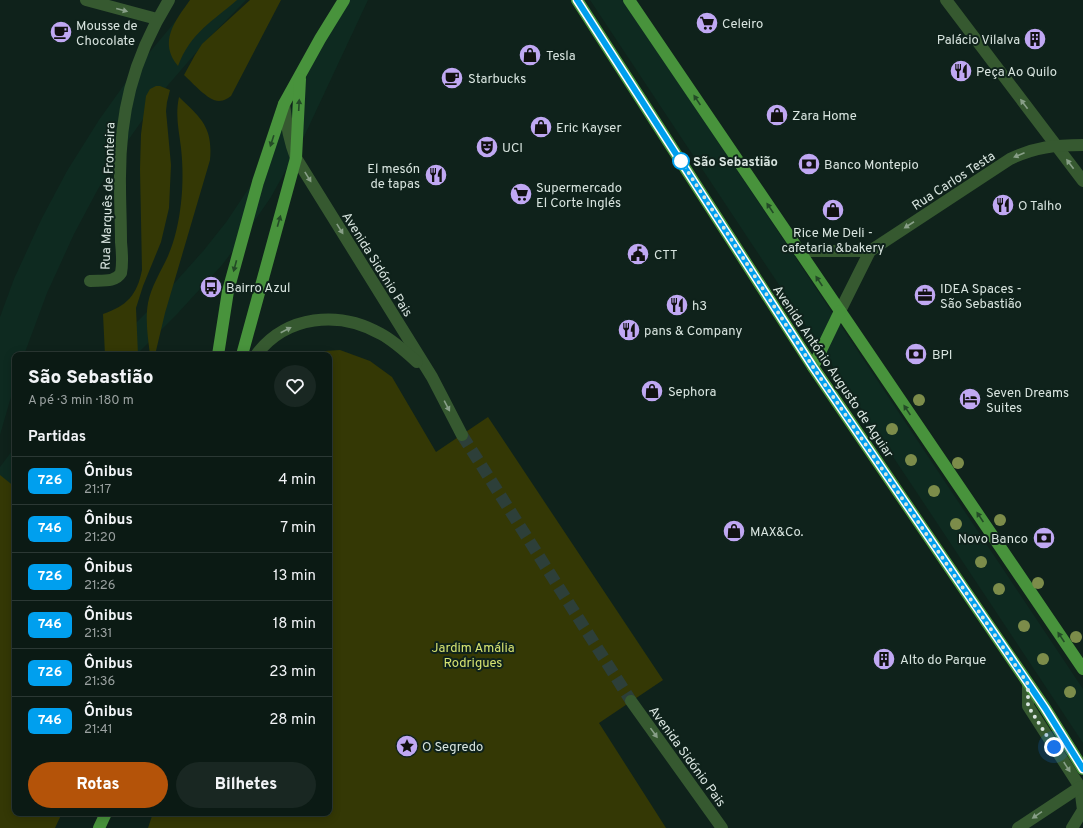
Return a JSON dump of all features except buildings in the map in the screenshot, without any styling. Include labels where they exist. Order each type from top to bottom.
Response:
[{"type":"main road","points":[[218,352],[228,292],[258,182],[284,104],[320,39],[344,0]]},
{"type":"main road","name":"Avenida António Augusto de Aguiar","points":[[577,0],[813,367],[1028,684],[1083,769]]},
{"type":"main road","points":[[629,0],[1083,669]]},
{"type":"main road","points":[[243,352],[296,158],[300,76]]},
{"type":"main road","points":[[813,367],[840,311]]},
{"type":"main road","points":[[99,828],[105,816]]},
{"type":"street","points":[[86,0],[157,20]]},
{"type":"street","name":"Rua Marquês de Fronteira","points":[[90,281],[110,280],[119,277],[121,273],[120,151],[124,116],[131,82],[143,50],[157,20],[169,0]]},
{"type":"street","points":[[946,0],[1083,181]]},
{"type":"street","name":"Avenida Sidónio Pais","points":[[284,104],[288,134],[296,158],[432,378],[462,435]]},
{"type":"street","name":"Rua Carlos Testa","points":[[840,311],[870,251],[1010,158],[1032,149],[1056,146],[1083,146]]},
{"type":"street","points":[[799,252],[870,251]]},
{"type":"street","points":[[258,352],[272,338],[291,328],[310,321],[324,319],[339,320],[364,326],[381,334],[419,363],[432,378]]},
{"type":"street","points":[[1028,684],[1028,706],[1080,787],[1082,810],[1072,828]]},
{"type":"street","name":"Avenida Sidónio Pais","points":[[631,701],[722,828]]},
{"type":"street","points":[[1018,828],[1080,787]]},
{"type":"shaded area","points":[[196,0],[246,0],[206,41],[162,92],[129,139],[98,189],[74,234],[47,293],[25,352],[12,352],[12,393],[0,435],[0,317],[14,279],[42,218],[67,171],[99,120],[134,71],[179,17]]},
{"type":"shaded area","points":[[343,0],[368,0],[302,141],[271,197],[245,235],[222,265],[178,313],[139,352],[107,352],[162,297],[204,250],[227,221],[251,185],[281,130]]},
{"type":"shaded area","points":[[590,0],[624,0],[1083,689],[1083,743]]},
{"type":"shaded area","points":[[12,451],[12,507],[0,531],[0,467]]},
{"type":"green space","points":[[190,0],[237,0],[203,28],[189,44],[178,66],[169,49],[169,40],[174,24]]},
{"type":"green space","points":[[250,0],[281,0],[231,96],[219,101],[215,100],[205,95],[184,75],[202,44]]},
{"type":"green space","points":[[160,86],[170,90],[166,111],[171,165],[169,208],[161,242],[143,286],[136,308],[138,352],[105,352],[103,314],[119,307],[130,298],[134,293],[140,279],[142,270],[140,169],[141,134],[146,96],[150,89]]},
{"type":"green space","points":[[179,97],[194,111],[204,124],[210,139],[210,160],[165,313],[156,352],[150,352],[147,322],[149,297],[173,244],[181,203],[182,169],[177,117]]},
{"type":"green space","name":"Jardim Amália Rodrigues","points":[[340,350],[370,361],[392,377],[436,452],[488,417],[663,680],[599,723],[666,828],[148,828],[152,816],[332,816],[332,352],[310,352]]},
{"type":"green space","points":[[0,475],[12,485],[12,816],[61,816],[55,828],[0,828]]},
{"type":"tunnel","points":[[462,435],[631,701]]},
{"type":"bus line","name":"726","points":[[577,0],[787,328],[1045,708],[1083,769]]},
{"type":"place","name":"Celeiro","points":[[707,23]]},
{"type":"place","name":"Mousse de Chocolate","points":[[61,32]]},
{"type":"place","name":"Palácio Vilalva","points":[[1035,39]]},
{"type":"place","name":"Tesla","points":[[530,55]]},
{"type":"place","name":"Peça Ao Quilo","points":[[961,71]]},
{"type":"place","name":"Starbucks","points":[[452,78]]},
{"type":"place","name":"Zara Home","points":[[777,115]]},
{"type":"place","name":"Eric Kayser","points":[[541,127]]},
{"type":"place","name":"UCI","points":[[487,147]]},
{"type":"place","name":"São Sebastião","points":[[681,161]]},
{"type":"place","name":"Banco Montepio","points":[[809,164]]},
{"type":"place","name":"El mesón de tapas","points":[[436,175]]},
{"type":"place","name":"Supermercado El Corte Inglés","points":[[521,194]]},
{"type":"place","name":"O Talho","points":[[1003,205]]},
{"type":"place","name":"Rice Me Deli - cafetaria &bakery","points":[[833,210]]},
{"type":"place","name":"CTT","points":[[638,254]]},
{"type":"place","name":"Bairro Azul","points":[[211,287]]},
{"type":"place","name":"IDEA Spaces - São Sebastião","points":[[925,295]]},
{"type":"place","name":"h3","points":[[677,305]]},
{"type":"place","name":"pans & Company","points":[[629,330]]},
{"type":"place","name":"BPI","points":[[916,354]]},
{"type":"place","name":"Sephora","points":[[652,391]]},
{"type":"place","name":"Seven Dreams Suites","points":[[970,399]]},
{"type":"place","name":"MAX&Co.","points":[[734,531]]},
{"type":"place","name":"Novo Banco","points":[[1044,538]]},
{"type":"place","name":"Alto do Parque","points":[[884,659]]},
{"type":"place","name":"O Segredo","points":[[407,746]]},
{"type":"route","points":[[681,161],[787,328],[1028,684],[1028,706],[1054,747]]}]
